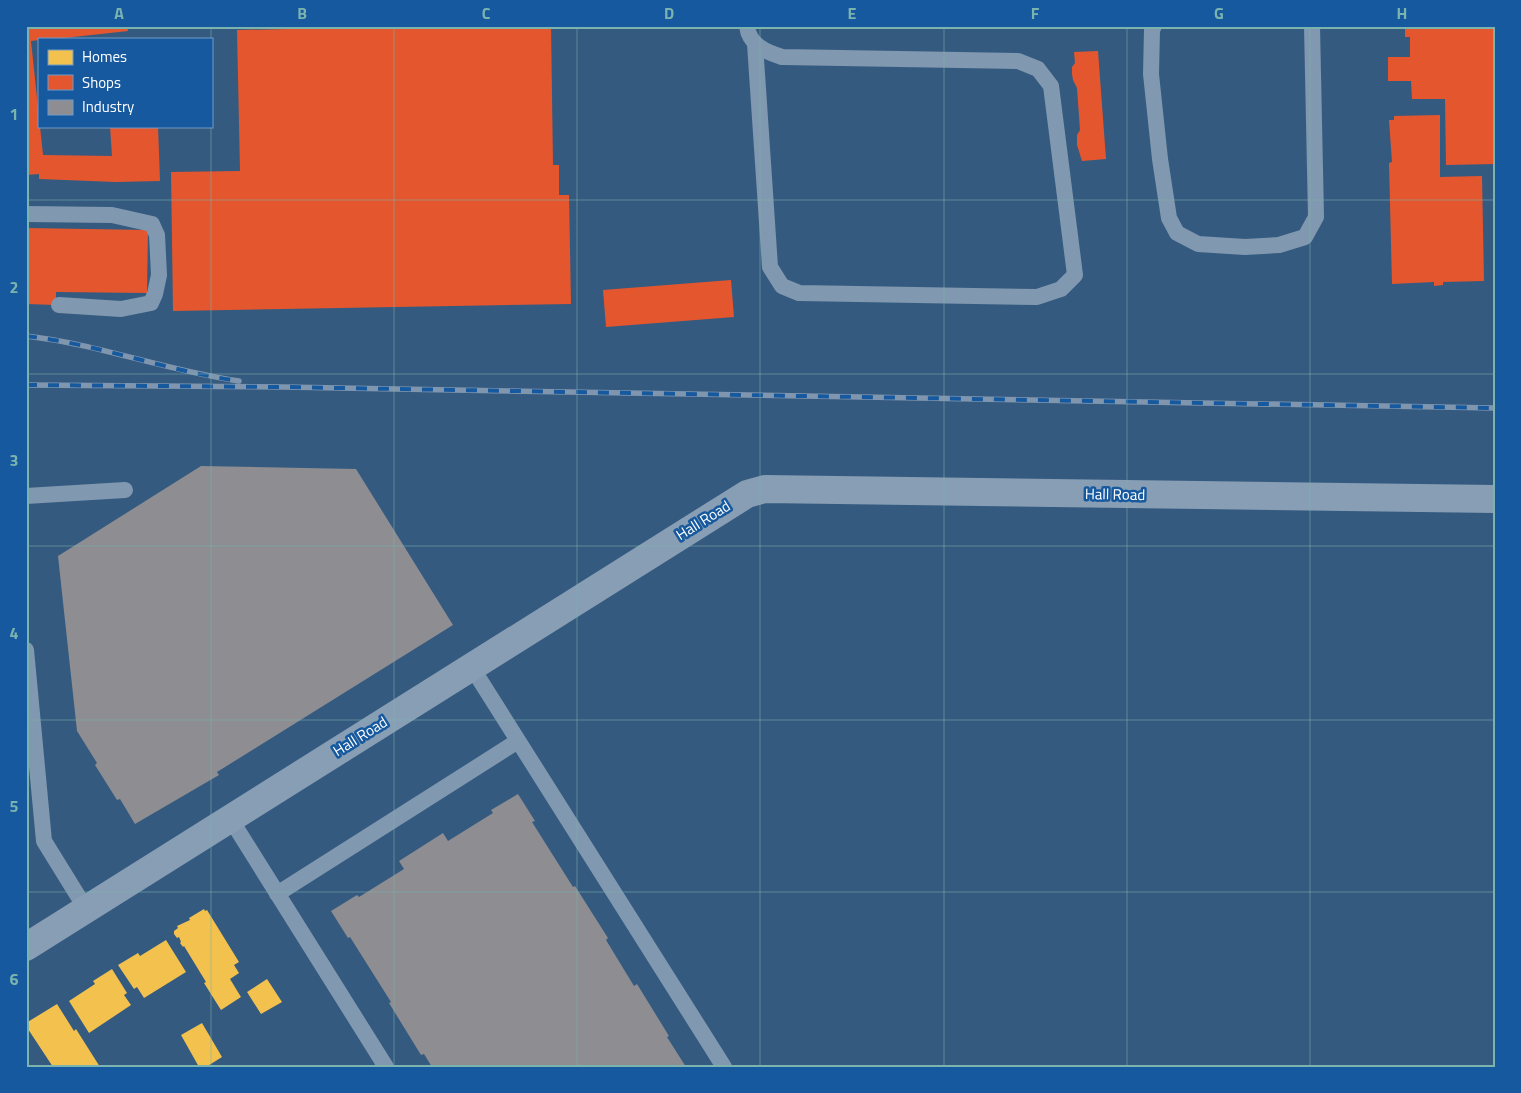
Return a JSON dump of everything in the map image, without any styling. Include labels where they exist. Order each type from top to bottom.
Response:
[{"type":"street","name":"Hall Road","points":[[26,947],[739,497],[765,490],[1495,499]]},
{"type":"lane","points":[[747,26],[755,44],[770,267],[782,286],[799,293],[1037,297],[1061,289],[1075,275],[1051,86],[1038,69],[1018,61],[782,57],[766,52],[755,44]]},
{"type":"lane","points":[[1154,26],[1152,30],[1150,74],[1169,218],[1177,232],[1198,244],[1245,247],[1279,245],[1305,237],[1316,217],[1312,26]]},
{"type":"lane","points":[[26,214],[112,216],[152,224],[157,235],[159,275],[151,303],[120,309],[59,305]]},
{"type":"lane","points":[[26,496],[125,490]]},
{"type":"lane","points":[[26,650],[44,841],[86,909]]},
{"type":"lane","points":[[471,666],[724,1067]]},
{"type":"lane","points":[[277,894],[518,741]]},
{"type":"lane","points":[[230,818],[386,1067]]},
{"type":"building: Homes","points":[[204,909],[205,911],[207,910],[239,962],[234,965],[239,973],[230,979],[241,997],[221,1010],[184,946],[180,943],[179,937],[177,938],[174,934],[174,931],[178,928],[177,926],[190,920],[189,918]]},
{"type":"building: Homes","points":[[166,940],[186,972],[144,998],[137,987],[134,989],[118,965],[138,953],[140,956]]},
{"type":"building: Homes","points":[[112,969],[127,993],[124,995],[131,1005],[89,1033],[69,1001],[95,984],[93,981]]},
{"type":"building: Homes","points":[[267,979],[282,1002],[261,1014],[247,992]]},
{"type":"building: Homes","points":[[57,1004],[74,1031],[76,1029],[100,1067],[53,1067],[26,1026],[26,1023]]},
{"type":"building: Homes","points":[[202,1023],[222,1057],[206,1067],[199,1067],[181,1035]]},
{"type":"building: Shops","points":[[26,26],[127,26],[128,31],[64,38],[38,38],[38,40],[31,41],[38,108],[38,128],[40,128],[43,155],[112,156],[110,128],[158,128],[160,181],[116,182],[39,179],[39,174],[26,175]]},
{"type":"building: Shops","points":[[551,26],[553,165],[559,165],[559,195],[569,195],[571,304],[173,311],[171,172],[240,171],[237,30]]},
{"type":"building: Shops","points":[[1495,26],[1495,164],[1446,165],[1445,99],[1412,99],[1411,81],[1388,81],[1388,57],[1410,57],[1410,37],[1405,37],[1405,27]]},
{"type":"building: Shops","points":[[1098,51],[1106,159],[1082,161],[1077,145],[1077,135],[1080,130],[1077,88],[1072,74],[1072,67],[1075,63],[1074,52]]},
{"type":"building: Shops","points":[[1440,115],[1440,177],[1482,176],[1484,281],[1443,282],[1443,285],[1434,286],[1434,282],[1392,284],[1389,163],[1392,162],[1389,120],[1394,120],[1394,116]]},
{"type":"building: Shops","points":[[26,228],[148,230],[147,293],[56,292],[56,305],[26,304]]},
{"type":"building: Shops","points":[[731,280],[734,317],[606,327],[603,290]]},
{"type":"building: Industry","points":[[201,466],[356,469],[453,625],[217,772],[219,775],[135,824],[120,799],[117,800],[95,765],[97,763],[77,731],[58,556]]},
{"type":"building: Industry","points":[[518,794],[535,821],[532,822],[608,938],[606,940],[634,986],[637,984],[686,1067],[432,1067],[424,1054],[421,1055],[389,1003],[391,1002],[350,937],[348,938],[331,911],[357,895],[359,897],[404,869],[399,861],[443,833],[448,841],[493,813],[491,810]]},
{"type":"railway","points":[[26,336],[80,345],[185,371],[239,381]]},
{"type":"railway","points":[[26,385],[283,387],[1495,408]]}]
